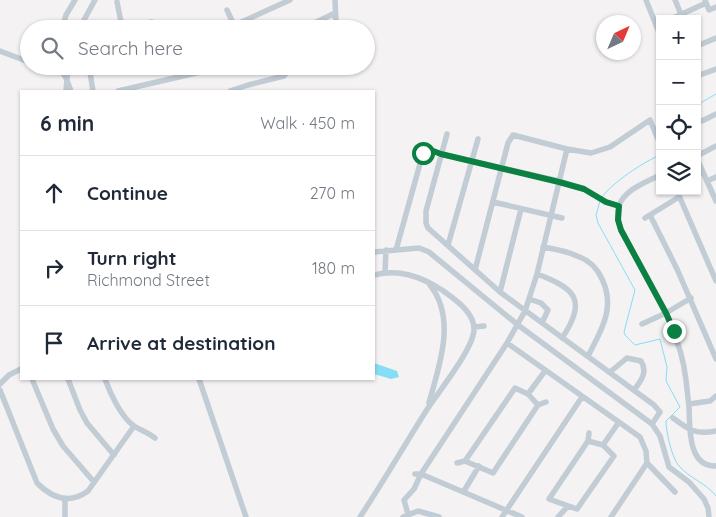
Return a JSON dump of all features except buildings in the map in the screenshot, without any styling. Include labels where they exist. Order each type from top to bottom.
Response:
[{"type":"street","points":[[65,20],[75,0]]},
{"type":"street","points":[[84,20],[95,0]]},
{"type":"street","points":[[272,0],[275,7]]},
{"type":"street","points":[[245,20],[290,0]]},
{"type":"street","points":[[334,0],[336,20]]},
{"type":"street","points":[[646,0],[656,22]]},
{"type":"street","points":[[675,0],[682,15]]},
{"type":"street","points":[[684,15],[706,1],[709,10],[716,7]]},
{"type":"street","points":[[117,2],[118,20]]},
{"type":"street","points":[[227,10],[232,20]]},
{"type":"street","points":[[320,20],[334,13]]},
{"type":"street","points":[[701,44],[716,38]]},
{"type":"street","points":[[0,51],[20,59]]},
{"type":"street","points":[[701,75],[716,69]]},
{"type":"street","points":[[64,75],[71,90]]},
{"type":"street","points":[[66,75],[66,90]]},
{"type":"street","points":[[90,75],[93,90]]},
{"type":"street","points":[[122,90],[181,75]]},
{"type":"street","points":[[233,90],[285,75]]},
{"type":"street","points":[[702,121],[715,117]]},
{"type":"street","points":[[475,270],[508,143],[513,134],[567,150],[591,153],[598,152],[619,141],[650,120],[656,134]]},
{"type":"street","points":[[447,134],[426,211],[426,223],[432,232],[500,292],[610,372],[658,410],[659,415],[652,424]]},
{"type":"street","points":[[448,245],[478,139]]},
{"type":"street","points":[[701,155],[716,146]]},
{"type":"street","points":[[396,250],[423,153],[428,149],[441,154],[584,189],[606,202],[619,206]]},
{"type":"street","points":[[439,517],[418,511],[406,515],[404,500],[414,489],[418,474],[507,343],[525,311],[537,274],[567,150]]},
{"type":"street","points":[[701,166],[716,201]]},
{"type":"street","points":[[656,177],[635,188],[626,196],[619,206],[618,220],[621,230],[674,331],[683,362],[689,404],[690,440],[696,454],[708,465],[716,466]]},
{"type":"street","points":[[708,181],[716,177]]},
{"type":"street","points":[[677,195],[648,217],[691,298],[714,348],[716,359]]},
{"type":"street","points":[[678,195],[716,281]]},
{"type":"street","points":[[493,202],[562,218]]},
{"type":"street","points":[[500,292],[521,209]]},
{"type":"street","points":[[543,247],[584,259],[595,268],[604,284],[608,294],[608,310],[603,327],[588,356]]},
{"type":"street","points":[[375,252],[419,248],[429,252],[518,326],[652,424],[660,436],[669,466],[690,482],[704,499],[709,517]]},
{"type":"street","points":[[385,273],[386,250]]},
{"type":"street","points":[[410,274],[412,266]]},
{"type":"street","points":[[360,517],[470,344],[474,327],[466,310],[428,281],[410,274],[385,273],[375,275]]},
{"type":"street","points":[[537,274],[565,285],[572,295],[576,309],[571,325],[562,338]]},
{"type":"street","points":[[427,409],[441,359],[444,338],[439,298],[428,281]]},
{"type":"street","points":[[642,324],[666,313],[691,298]]},
{"type":"street","points":[[529,299],[541,303],[548,310],[542,323]]},
{"type":"street","points":[[474,327],[484,326]]},
{"type":"street","points":[[507,343],[640,437],[643,442],[647,463],[675,492]]},
{"type":"street","points":[[610,372],[627,358],[641,361],[644,368],[644,376],[634,390]]},
{"type":"street","points":[[0,384],[9,375],[20,370]]},
{"type":"street","points":[[528,394],[545,370]]},
{"type":"street","points":[[32,380],[58,438],[94,482]]},
{"type":"street","points":[[68,380],[80,410],[114,455]]},
{"type":"street","points":[[105,380],[112,397],[134,426],[146,431],[155,438]]},
{"type":"street","points":[[200,380],[246,517]]},
{"type":"street","points":[[465,461],[514,385],[528,394],[538,405]]},
{"type":"street","points":[[0,390],[37,483],[52,495],[65,499],[78,498],[83,495],[134,426]]},
{"type":"street","points":[[689,404],[710,401],[716,396]]},
{"type":"street","points":[[502,517],[582,397]]},
{"type":"street","points":[[457,463],[465,461],[479,466],[494,476],[538,405],[546,402]]},
{"type":"street","points":[[673,418],[690,431],[716,431]]},
{"type":"street","points":[[603,445],[618,422]]},
{"type":"street","points":[[577,509],[546,500],[588,441],[589,432]]},
{"type":"street","points":[[578,516],[577,509],[617,456],[603,445],[588,441]]},
{"type":"street","points":[[611,517],[647,463]]},
{"type":"street","points":[[464,491],[479,466]]},
{"type":"street","points":[[657,472],[669,466]]},
{"type":"street","points":[[418,474],[464,491],[522,517]]},
{"type":"street","points":[[65,499],[65,517]]},
{"type":"street","points":[[558,517],[568,506]]},
{"type":"water","points":[[375,363],[397,371],[399,377],[391,379],[375,374]]},
{"type":"waterway","points":[[701,103],[716,94]]},
{"type":"waterway","points":[[602,197],[628,173],[656,157]]},
{"type":"waterway","points":[[600,201],[596,215],[598,223],[635,290],[624,332],[625,335],[635,345],[660,339],[667,367],[666,381],[680,407],[666,421],[672,451],[679,466],[716,496]]},
{"type":"route","points":[[423,153],[428,149],[441,154],[559,182],[584,189],[606,202],[619,206],[618,220],[621,230],[674,331]]}]
